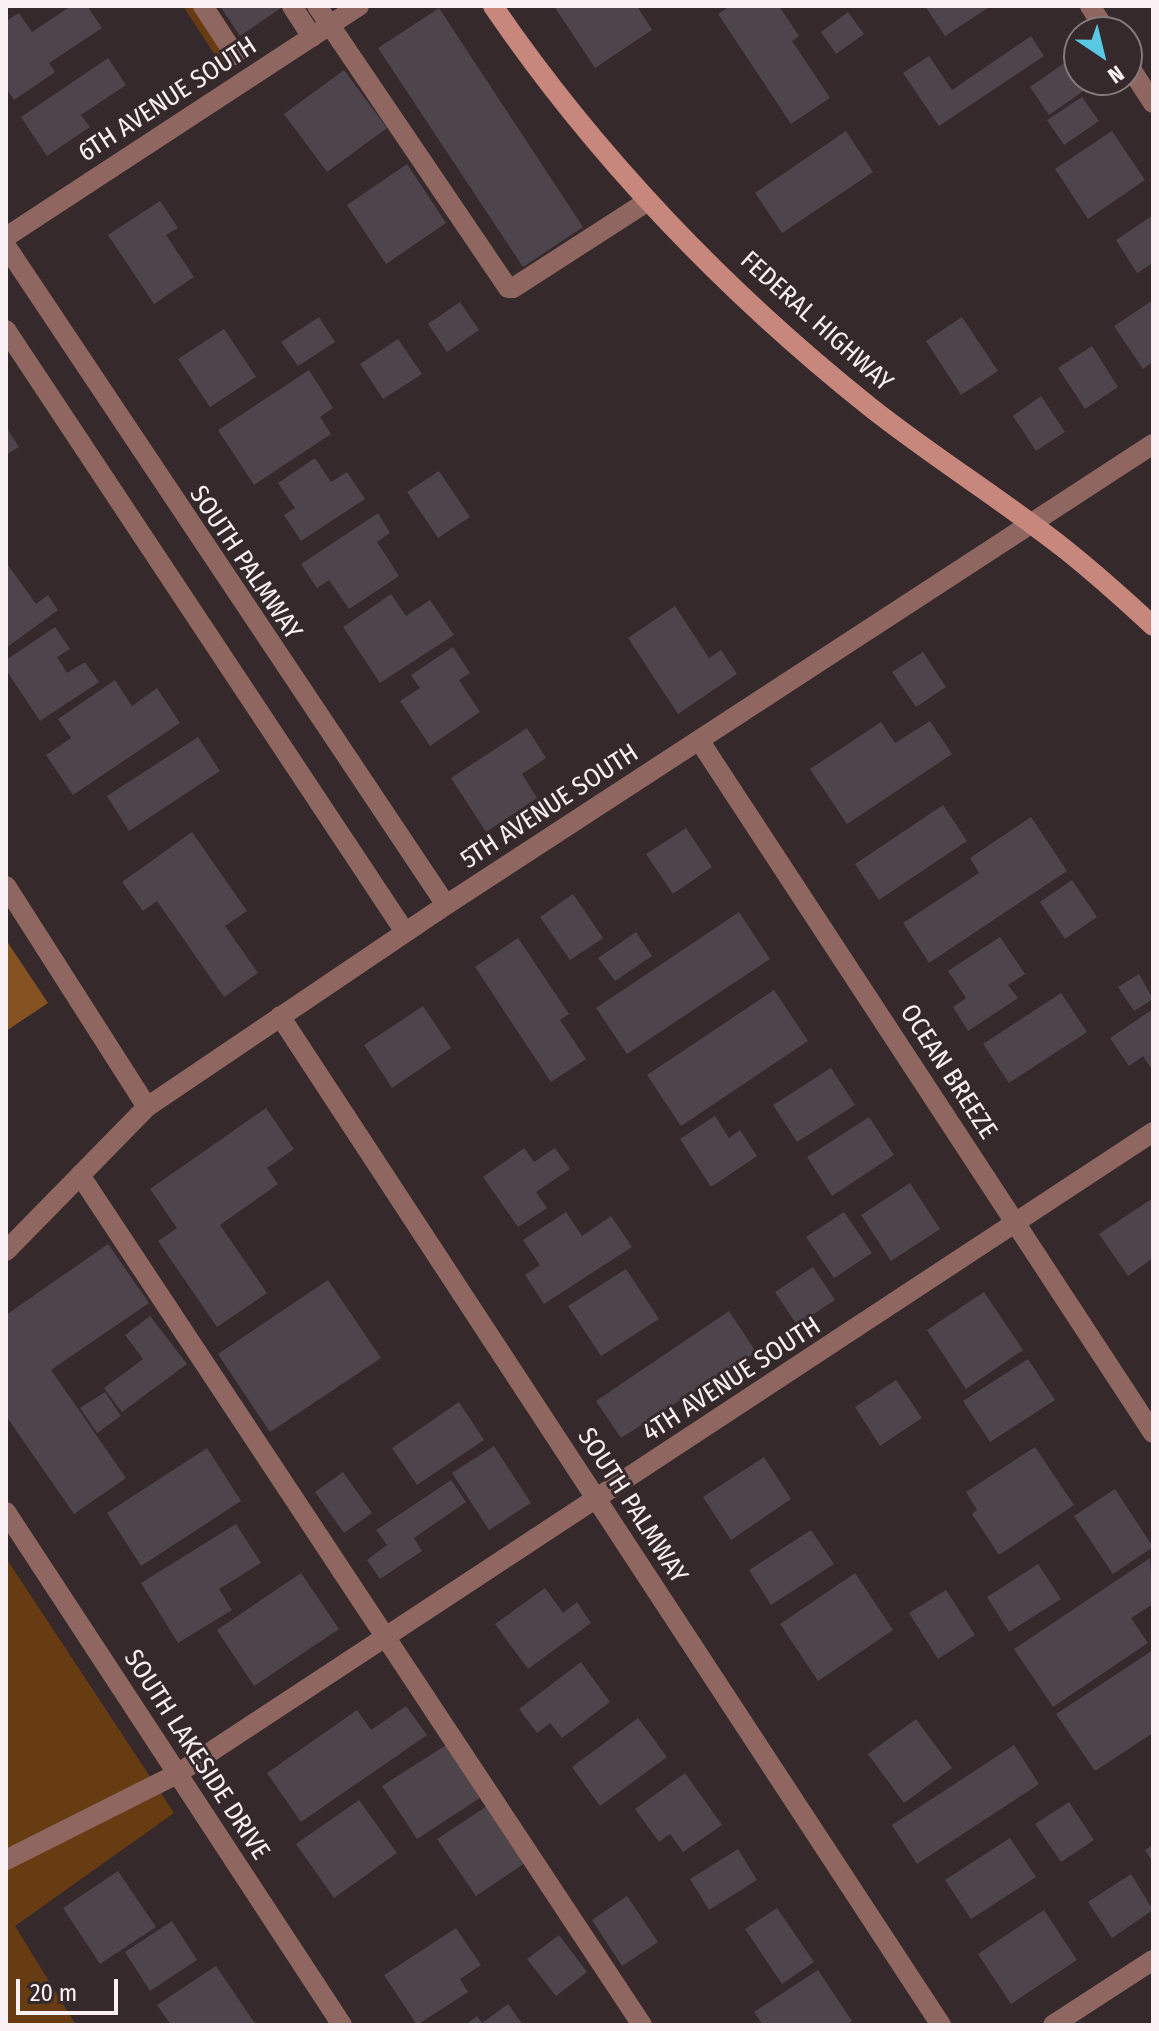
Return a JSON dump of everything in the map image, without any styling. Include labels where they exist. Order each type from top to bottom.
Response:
[{"type":"main road","name":"FEDERAL HIGHWAY","points":[[493,6],[575,117],[648,201],[792,342],[871,408],[1065,549],[1153,626]]},
{"type":"street","points":[[203,6],[235,55]]},
{"type":"street","points":[[292,6],[312,37]]},
{"type":"street","points":[[317,6],[508,288],[513,288],[648,201]]},
{"type":"street","name":"6TH AVENUE SOUTH","points":[[6,237],[359,6]]},
{"type":"street","name":"SOUTH PALMWAY","points":[[6,246],[446,905]]},
{"type":"street","points":[[6,330],[405,932]]},
{"type":"street","name":"5TH AVENUE SOUTH","points":[[6,1251],[147,1107],[405,932],[1153,444]]},
{"type":"street","name":"OCEAN BREEZE","points":[[699,740],[1153,1433]]},
{"type":"street","points":[[6,886],[147,1107]]},
{"type":"street","name":"SOUTH PALMWAY","points":[[280,1016],[941,2025]]},
{"type":"street","name":"4TH AVENUE SOUTH","points":[[6,1860],[177,1774],[1017,1225],[1044,1203],[1153,1132]]},
{"type":"street","points":[[80,1175],[642,2025]]},
{"type":"street","name":"SOUTH LAKESIDE DRIVE","points":[[6,1512],[342,2025]]},
{"type":"street","points":[[1053,2025],[1153,1960]]},
{"type":"shaded area","points":[[183,6],[214,6],[243,49],[221,64]]},
{"type":"shaded area","points":[[6,940],[48,1003],[6,1031]]},
{"type":"shaded area","points":[[6,1558],[174,1813],[15,1926],[76,2025],[6,2025]]},
{"type":"building","points":[[71,6],[87,6],[102,28],[49,63],[55,72],[14,100],[6,88],[6,21],[19,13],[32,32]]},
{"type":"building","points":[[220,6],[284,6],[240,36]]},
{"type":"building","points":[[554,6],[637,6],[652,30],[595,68]]},
{"type":"building","points":[[730,6],[779,6],[799,36],[792,41],[830,98],[791,124],[718,14]]},
{"type":"building","points":[[925,6],[991,6],[945,36]]},
{"type":"building","points":[[439,8],[583,227],[523,267],[378,48]]},
{"type":"building","points":[[848,12],[864,34],[836,54],[821,32]]},
{"type":"building","points":[[1031,36],[1044,56],[939,126],[903,73],[929,56],[952,90]]},
{"type":"building","points":[[108,58],[126,85],[81,115],[90,127],[47,156],[21,117]]},
{"type":"building","points":[[1063,64],[1063,96],[1076,96],[1049,115],[1030,87]]},
{"type":"building","points":[[344,70],[387,128],[327,172],[284,114]]},
{"type":"building","points":[[1082,97],[1099,121],[1064,145],[1047,120]]},
{"type":"building","points":[[846,131],[873,172],[782,233],[755,193]]},
{"type":"building","points":[[1112,131],[1145,180],[1088,219],[1055,169]]},
{"type":"building","points":[[407,164],[446,223],[386,264],[347,205]]},
{"type":"building","points":[[160,201],[178,228],[166,235],[194,277],[154,304],[108,235]]},
{"type":"building","points":[[1153,215],[1153,263],[1137,273],[1116,240]]},
{"type":"building","points":[[1153,300],[1153,362],[1143,369],[1114,326]]},
{"type":"building","points":[[460,302],[479,330],[447,352],[428,324]]},
{"type":"building","points":[[319,317],[335,342],[298,366],[281,342]]},
{"type":"building","points":[[962,317],[998,371],[961,395],[926,341]]},
{"type":"building","points":[[224,329],[256,377],[210,407],[178,359]]},
{"type":"building","points":[[398,339],[422,374],[383,399],[360,364]]},
{"type":"building","points":[[1092,346],[1118,387],[1085,409],[1058,368]]},
{"type":"building","points":[[309,370],[333,408],[320,417],[331,434],[254,485],[218,430]]},
{"type":"building","points":[[1041,396],[1065,432],[1036,451],[1013,416]]},
{"type":"building","points":[[6,427],[19,447],[6,455]]},
{"type":"building","points":[[315,458],[331,482],[347,472],[365,499],[301,541],[284,515],[295,508],[278,483]]},
{"type":"building","points":[[439,471],[470,517],[438,538],[407,492]]},
{"type":"building","points":[[378,513],[390,533],[377,542],[399,576],[349,609],[329,580],[317,588],[301,564]]},
{"type":"building","points":[[8,565],[36,604],[48,595],[58,610],[6,648]]},
{"type":"building","points":[[391,594],[406,616],[430,600],[454,635],[380,683],[343,627]]},
{"type":"building","points":[[675,606],[709,658],[721,650],[737,674],[678,714],[628,638]]},
{"type":"building","points":[[55,627],[70,649],[57,657],[67,673],[85,662],[99,682],[40,721],[6,670],[6,660]]},
{"type":"building","points":[[453,647],[470,673],[459,680],[480,712],[430,746],[400,701],[420,688],[411,675]]},
{"type":"building","points":[[923,652],[946,687],[916,707],[892,672]]},
{"type":"building","points":[[115,680],[132,706],[157,688],[180,723],[73,795],[46,755],[71,738],[58,719]]},
{"type":"building","points":[[930,721],[952,754],[847,824],[810,769],[881,722],[895,743]]},
{"type":"building","points":[[527,728],[546,758],[522,774],[537,798],[486,832],[451,778]]},
{"type":"building","points":[[198,737],[220,771],[129,831],[107,796]]},
{"type":"building","points":[[943,805],[967,841],[879,900],[855,864]]},
{"type":"building","points":[[1031,817],[1067,871],[929,963],[903,923],[979,873],[970,858]]},
{"type":"building","points":[[686,828],[712,867],[673,894],[646,854]]},
{"type":"building","points":[[192,832],[247,911],[225,926],[258,973],[224,997],[157,901],[143,911],[122,882]]},
{"type":"building","points":[[1072,880],[1097,917],[1065,939],[1040,902]]},
{"type":"building","points":[[573,894],[603,938],[570,960],[540,917]]},
{"type":"building","points":[[739,912],[770,959],[627,1054],[596,1008]]},
{"type":"building","points":[[636,932],[652,956],[615,981],[598,958]]},
{"type":"building","points":[[1000,937],[1025,974],[1008,985],[1018,998],[968,1031],[953,1007],[966,998],[948,971]]},
{"type":"building","points":[[518,938],[569,1014],[560,1020],[586,1059],[551,1082],[475,967]]},
{"type":"building","points":[[1139,974],[1153,999],[1134,1011],[1118,987]]},
{"type":"building","points":[[774,990],[808,1041],[681,1126],[647,1075]]},
{"type":"building","points":[[1061,993],[1087,1032],[1009,1083],[983,1044]]},
{"type":"building","points":[[423,1006],[451,1048],[392,1088],[364,1045]]},
{"type":"building","points":[[1153,1009],[1153,1071],[1143,1056],[1129,1066],[1110,1038]]},
{"type":"building","points":[[831,1068],[855,1105],[797,1142],[773,1105]]},
{"type":"building","points":[[266,1108],[294,1149],[267,1168],[278,1184],[220,1225],[267,1293],[217,1327],[158,1241],[177,1228],[150,1189]]},
{"type":"building","points":[[715,1116],[729,1138],[740,1130],[757,1156],[711,1187],[680,1139]]},
{"type":"building","points":[[869,1117],[894,1155],[832,1196],[807,1157]]},
{"type":"building","points":[[524,1148],[534,1162],[555,1148],[570,1169],[536,1192],[547,1208],[518,1227],[483,1177]]},
{"type":"building","points":[[910,1183],[940,1229],[891,1261],[861,1215]]},
{"type":"building","points":[[1153,1198],[1153,1258],[1128,1276],[1099,1234]]},
{"type":"building","points":[[566,1212],[582,1236],[611,1216],[632,1247],[544,1304],[525,1275],[540,1265],[523,1240]]},
{"type":"building","points":[[844,1212],[872,1253],[834,1278],[806,1237]]},
{"type":"building","points":[[108,1244],[149,1303],[51,1370],[126,1478],[74,1514],[6,1416],[6,1315]]},
{"type":"building","points":[[813,1267],[835,1300],[797,1325],[775,1292]]},
{"type":"building","points":[[626,1269],[659,1319],[601,1356],[568,1306]]},
{"type":"building","points":[[328,1280],[381,1358],[270,1432],[218,1354]]},
{"type":"building","points":[[984,1292],[1023,1350],[966,1389],[927,1330]]},
{"type":"building","points":[[729,1311],[756,1352],[621,1438],[596,1401]]},
{"type":"building","points":[[150,1316],[187,1364],[122,1412],[104,1388],[143,1359],[125,1335]]},
{"type":"building","points":[[1028,1359],[1055,1400],[990,1442],[963,1401]]},
{"type":"building","points":[[896,1380],[922,1418],[880,1446],[855,1407]]},
{"type":"building","points":[[105,1392],[121,1416],[97,1433],[80,1408]]},
{"type":"building","points":[[459,1402],[484,1440],[417,1485],[392,1448]]},
{"type":"building","points":[[494,1446],[531,1503],[489,1530],[452,1473]]},
{"type":"building","points":[[1035,1447],[1074,1505],[999,1555],[972,1514],[977,1510],[966,1492]]},
{"type":"building","points":[[207,1448],[241,1501],[141,1566],[107,1513]]},
{"type":"building","points":[[764,1457],[791,1499],[731,1540],[703,1497]]},
{"type":"building","points":[[343,1472],[372,1513],[344,1533],[315,1492]]},
{"type":"building","points":[[451,1480],[466,1502],[414,1538],[422,1551],[380,1579],[367,1560],[387,1545],[376,1530]]},
{"type":"building","points":[[1115,1489],[1153,1547],[1113,1574],[1074,1516]]},
{"type":"building","points":[[236,1524],[261,1563],[219,1589],[232,1610],[178,1643],[141,1583]]},
{"type":"building","points":[[811,1530],[834,1564],[771,1605],[749,1570]]},
{"type":"building","points":[[1150,1558],[1153,1604],[1131,1618],[1148,1643],[1053,1707],[1014,1649]]},
{"type":"building","points":[[1038,1564],[1061,1599],[1009,1632],[987,1597]]},
{"type":"building","points":[[301,1573],[339,1629],[254,1686],[217,1630]]},
{"type":"building","points":[[855,1573],[893,1630],[818,1681],[780,1624]]},
{"type":"building","points":[[545,1588],[563,1613],[577,1602],[591,1623],[528,1669],[495,1624]]},
{"type":"building","points":[[946,1590],[975,1635],[938,1659],[909,1613]]},
{"type":"building","points":[[1153,1650],[1153,1733],[1095,1771],[1056,1714]]},
{"type":"building","points":[[581,1662],[610,1702],[562,1738],[550,1723],[537,1733],[519,1709]]},
{"type":"building","points":[[406,1706],[427,1735],[301,1822],[267,1773],[357,1710],[371,1730]]},
{"type":"building","points":[[638,1718],[667,1757],[600,1806],[572,1767]]},
{"type":"building","points":[[916,1719],[952,1768],[904,1803],[868,1754]]},
{"type":"building","points":[[446,1745],[480,1798],[417,1839],[382,1786]]},
{"type":"building","points":[[1014,1745],[1039,1784],[917,1864],[892,1825]]},
{"type":"building","points":[[685,1773],[722,1825],[683,1852],[670,1834],[659,1842],[635,1809]]},
{"type":"building","points":[[359,1800],[397,1853],[334,1898],[296,1844]]},
{"type":"building","points":[[1069,1802],[1094,1840],[1061,1862],[1035,1824]]},
{"type":"building","points":[[487,1806],[525,1863],[476,1896],[437,1839]]},
{"type":"building","points":[[1010,1838],[1036,1877],[971,1919],[945,1880]]},
{"type":"building","points":[[1153,1845],[1153,1862],[1145,1850]]},
{"type":"building","points":[[738,1849],[757,1880],[709,1910],[690,1879]]},
{"type":"building","points":[[118,1871],[156,1927],[100,1964],[63,1908]]},
{"type":"building","points":[[1131,1874],[1153,1910],[1112,1938],[1088,1902]]},
{"type":"building","points":[[627,1896],[658,1942],[622,1966],[592,1920]]},
{"type":"building","points":[[777,1908],[814,1962],[782,1984],[745,1929]]},
{"type":"building","points":[[1044,1910],[1077,1960],[1011,2004],[978,1954]]},
{"type":"building","points":[[172,1921],[197,1960],[150,1991],[125,1952]]},
{"type":"building","points":[[456,1928],[481,1965],[460,1979],[468,1992],[417,2025],[384,1975]]},
{"type":"building","points":[[559,1935],[587,1972],[556,1996],[527,1959]]},
{"type":"building","points":[[216,1966],[256,2025],[171,2025],[157,2005]]},
{"type":"building","points":[[818,1970],[852,2021],[846,2025],[763,2025],[754,2012]]},
{"type":"building","points":[[508,2004],[523,2025],[465,2025],[477,2016],[482,2023]]}]
